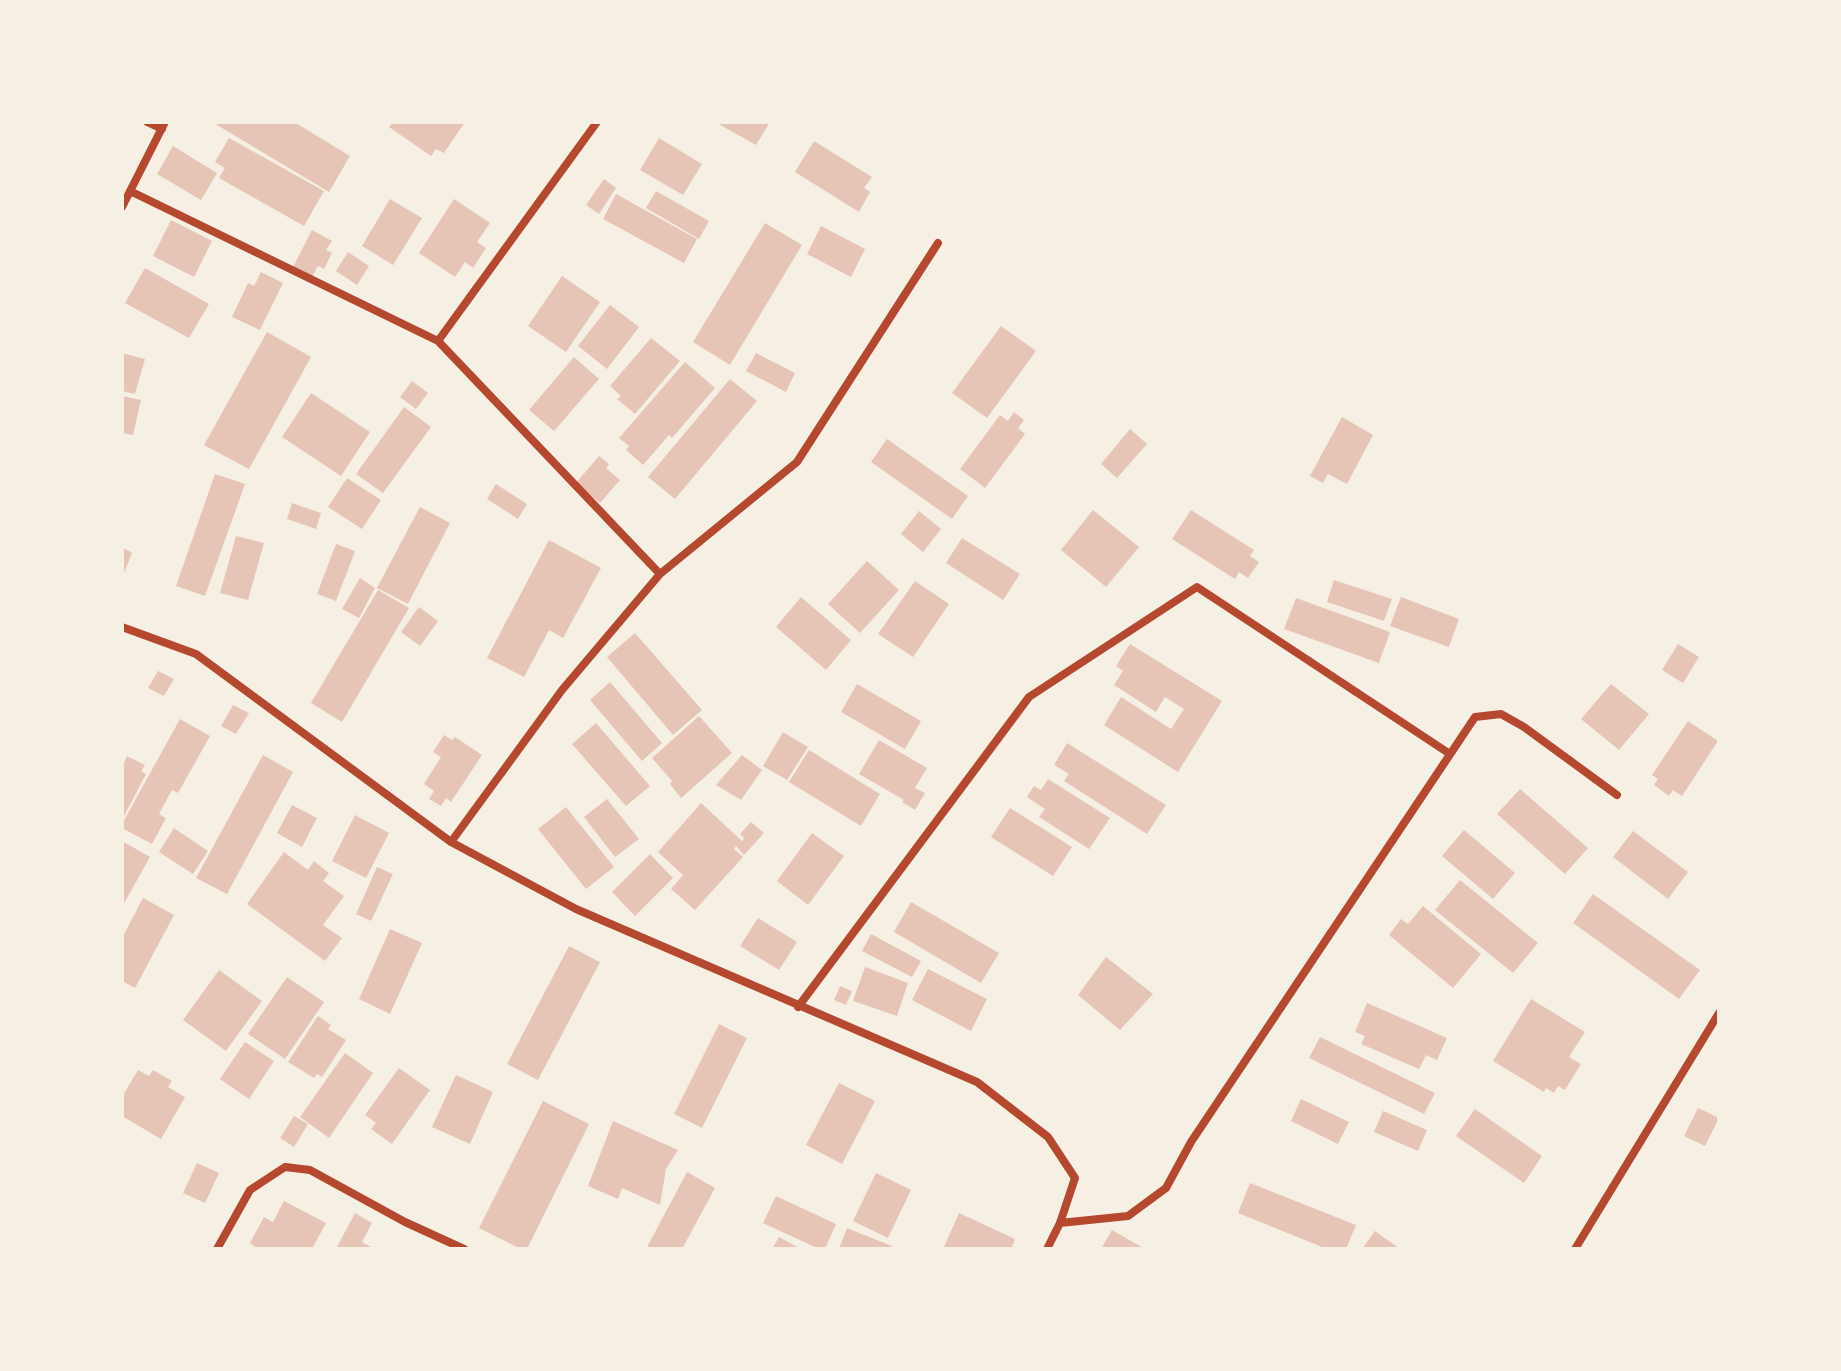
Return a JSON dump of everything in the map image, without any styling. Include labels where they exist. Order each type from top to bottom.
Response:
[{"type":"street","points":[[122,207],[163,125],[147,122]]},
{"type":"street","points":[[438,341],[597,122]]},
{"type":"street","points":[[130,191],[438,341],[660,574]]},
{"type":"street","points":[[451,842],[562,690],[660,574],[797,462],[938,243]]},
{"type":"street","points":[[798,1007],[1029,697],[1197,587],[1450,754]]},
{"type":"street","points":[[122,627],[196,654],[451,842],[576,909],[977,1082],[1048,1137],[1075,1178],[1060,1223],[1047,1249]]},
{"type":"street","points":[[1060,1223],[1128,1216],[1166,1188],[1191,1142],[1475,717],[1501,714],[1524,727],[1617,795]]},
{"type":"street","points":[[1575,1249],[1719,1013]]},
{"type":"street","points":[[217,1249],[250,1190],[285,1167],[310,1170],[405,1222],[464,1249]]},
{"type":"building","points":[[212,122],[294,122],[350,156],[329,192]]},
{"type":"building","points":[[393,122],[465,122],[444,153],[436,149],[431,156],[389,127]]},
{"type":"building","points":[[715,122],[770,122],[756,145]]},
{"type":"building","points":[[229,138],[324,191],[304,226],[219,178],[225,168],[215,162]]},
{"type":"building","points":[[659,138],[702,164],[683,195],[640,170]]},
{"type":"building","points":[[814,141],[872,177],[864,188],[870,192],[859,212],[795,172]]},
{"type":"building","points":[[173,146],[217,173],[201,200],[157,174]]},
{"type":"building","points":[[604,179],[616,188],[599,214],[586,205]]},
{"type":"building","points":[[656,191],[709,221],[699,239],[646,208]]},
{"type":"building","points":[[616,194],[697,239],[684,263],[603,219]]},
{"type":"building","points":[[390,199],[422,218],[393,265],[362,246]]},
{"type":"building","points":[[454,199],[490,223],[477,242],[486,248],[473,268],[465,262],[455,277],[419,253]]},
{"type":"building","points":[[171,220],[212,241],[194,277],[153,256]]},
{"type":"building","points":[[765,223],[802,245],[730,365],[693,342]]},
{"type":"building","points":[[821,226],[865,249],[851,277],[807,254]]},
{"type":"building","points":[[312,230],[332,241],[326,250],[332,253],[324,269],[318,266],[312,277],[293,267]]},
{"type":"building","points":[[348,252],[369,266],[357,285],[336,271]]},
{"type":"building","points":[[145,268],[209,304],[189,338],[125,303]]},
{"type":"building","points":[[261,272],[283,283],[260,330],[232,317],[248,283],[254,286]]},
{"type":"building","points":[[562,276],[600,302],[566,352],[528,326]]},
{"type":"building","points":[[610,305],[639,327],[607,369],[578,346]]},
{"type":"building","points":[[1001,326],[1036,351],[987,418],[952,393]]},
{"type":"building","points":[[267,332],[311,357],[249,469],[204,445]]},
{"type":"building","points":[[651,338],[680,361],[635,414],[617,399],[621,396],[610,386]]},
{"type":"building","points":[[122,353],[145,359],[135,394],[122,391]]},
{"type":"building","points":[[756,353],[795,373],[786,392],[746,371]]},
{"type":"building","points":[[574,357],[599,379],[554,431],[529,410]]},
{"type":"building","points":[[685,362],[715,388],[672,438],[669,435],[643,465],[626,450],[629,446],[619,438]]},
{"type":"building","points":[[730,379],[757,401],[675,499],[648,477]]},
{"type":"building","points":[[412,381],[428,393],[416,409],[400,397]]},
{"type":"building","points":[[311,393],[370,432],[341,476],[282,437]]},
{"type":"building","points":[[122,396],[141,400],[133,435],[122,433]]},
{"type":"building","points":[[404,407],[431,427],[383,493],[356,474]]},
{"type":"building","points":[[1014,412],[1024,420],[1018,428],[1025,434],[985,488],[960,469],[1000,415],[1008,421]]},
{"type":"building","points":[[1342,417],[1373,435],[1347,484],[1328,474],[1323,483],[1310,476]]},
{"type":"building","points":[[1130,429],[1147,444],[1117,478],[1101,464]]},
{"type":"building","points":[[887,439],[968,496],[952,519],[871,462]]},
{"type":"building","points":[[599,456],[609,464],[606,468],[620,480],[600,503],[576,483]]},
{"type":"building","points":[[215,474],[245,484],[205,596],[176,586]]},
{"type":"building","points":[[347,478],[381,500],[362,529],[328,507]]},
{"type":"building","points":[[496,484],[527,504],[518,519],[487,499]]},
{"type":"building","points":[[292,503],[321,513],[316,529],[287,519]]},
{"type":"building","points":[[420,507],[450,523],[408,604],[377,588]]},
{"type":"building","points":[[1093,510],[1139,547],[1106,587],[1061,550]]},
{"type":"building","points":[[1191,510],[1254,550],[1250,556],[1259,562],[1248,578],[1239,572],[1235,579],[1172,539]]},
{"type":"building","points":[[919,511],[941,529],[923,552],[901,534]]},
{"type":"building","points":[[236,536],[264,543],[248,600],[220,593]]},
{"type":"building","points":[[962,538],[1020,574],[1003,600],[946,563]]},
{"type":"building","points":[[549,540],[601,568],[563,638],[549,630],[524,677],[487,658]]},
{"type":"building","points":[[336,544],[355,551],[336,601],[317,594]]},
{"type":"building","points":[[122,547],[132,553],[122,578]]},
{"type":"building","points":[[867,561],[899,590],[860,633],[828,604]]},
{"type":"building","points":[[360,578],[375,588],[359,618],[342,609]]},
{"type":"building","points":[[1334,580],[1392,599],[1384,621],[1327,602]]},
{"type":"building","points":[[915,581],[949,604],[913,657],[878,634]]},
{"type":"building","points":[[378,590],[409,608],[342,722],[311,703]]},
{"type":"building","points":[[801,597],[851,640],[826,670],[776,627]]},
{"type":"building","points":[[1401,597],[1459,619],[1449,647],[1390,626]]},
{"type":"building","points":[[1296,598],[1390,632],[1379,663],[1284,629]]},
{"type":"building","points":[[419,607],[438,621],[420,646],[401,632]]},
{"type":"building","points":[[635,633],[702,710],[673,735],[607,657]]},
{"type":"building","points":[[1130,644],[1222,701],[1178,772],[1104,725],[1121,697],[1171,729],[1184,709],[1165,697],[1156,712],[1114,685],[1123,671],[1116,666]]},
{"type":"building","points":[[1678,644],[1699,657],[1683,683],[1662,670]]},
{"type":"building","points":[[158,671],[174,679],[164,696],[148,688]]},
{"type":"building","points":[[610,682],[662,743],[642,761],[590,700]]},
{"type":"building","points":[[857,684],[921,721],[905,749],[841,712]]},
{"type":"building","points":[[1611,684],[1649,714],[1619,750],[1581,719]]},
{"type":"building","points":[[233,705],[249,713],[236,734],[221,726]]},
{"type":"building","points":[[699,716],[732,753],[681,798],[670,784],[672,781],[652,758]]},
{"type":"building","points":[[180,719],[210,736],[178,793],[172,790],[159,814],[166,818],[152,844],[122,828],[122,824]]},
{"type":"building","points":[[1688,721],[1718,741],[1682,796],[1673,790],[1669,796],[1654,785],[1658,779],[1652,775]]},
{"type":"building","points":[[596,723],[650,786],[626,806],[572,744]]},
{"type":"building","points":[[783,732],[808,747],[787,780],[763,766]]},
{"type":"building","points":[[444,735],[452,740],[455,737],[482,755],[451,802],[446,798],[441,806],[429,799],[434,791],[424,784],[441,757],[433,752]]},
{"type":"building","points":[[879,740],[927,768],[915,788],[925,793],[915,810],[902,802],[904,800],[859,774]]},
{"type":"building","points":[[1067,743],[1166,805],[1147,834],[1064,781],[1069,774],[1054,765]]},
{"type":"building","points":[[809,750],[880,794],[861,826],[789,782]]},
{"type":"building","points":[[263,755],[293,772],[227,894],[196,878]]},
{"type":"building","points":[[742,755],[762,770],[741,800],[716,785]]},
{"type":"building","points":[[127,756],[145,765],[141,771],[146,774],[122,820],[122,762]]},
{"type":"building","points":[[1048,779],[1110,818],[1089,849],[1039,817],[1045,809],[1027,797],[1034,786],[1041,790]]},
{"type":"building","points":[[1520,789],[1588,848],[1565,874],[1497,814]]},
{"type":"building","points":[[607,799],[639,839],[615,857],[584,817]]},
{"type":"building","points":[[701,803],[742,841],[744,838],[740,834],[751,822],[764,833],[744,855],[736,846],[734,849],[743,857],[695,910],[671,889],[683,875],[658,852]]},
{"type":"building","points":[[292,805],[317,818],[302,847],[277,833]]},
{"type":"building","points":[[566,807],[614,867],[586,889],[538,829]]},
{"type":"building","points":[[1010,808],[1072,847],[1053,876],[991,837]]},
{"type":"building","points":[[355,815],[389,833],[366,878],[332,861]]},
{"type":"building","points":[[174,828],[208,851],[193,874],[159,852]]},
{"type":"building","points":[[1464,830],[1515,873],[1493,899],[1442,856]]},
{"type":"building","points":[[1633,831],[1688,872],[1668,899],[1613,857]]},
{"type":"building","points":[[812,833],[844,856],[808,905],[777,881]]},
{"type":"building","points":[[122,841],[150,857],[122,907]]},
{"type":"building","points":[[284,852],[308,870],[314,861],[329,873],[323,881],[344,896],[323,925],[342,938],[325,961],[247,904]]},
{"type":"building","points":[[650,854],[673,878],[635,916],[612,892]]},
{"type":"building","points":[[377,867],[393,874],[371,921],[356,914]]},
{"type":"building","points":[[1460,880],[1538,943],[1513,973],[1435,910]]},
{"type":"building","points":[[1593,894],[1700,970],[1679,999],[1573,923]]},
{"type":"building","points":[[143,898],[174,915],[135,988],[122,981],[122,938]]},
{"type":"building","points":[[911,902],[999,953],[981,983],[894,932]]},
{"type":"building","points":[[1423,906],[1481,954],[1453,988],[1389,935],[1401,919],[1408,924]]},
{"type":"building","points":[[758,918],[797,942],[779,970],[740,946]]},
{"type":"building","points":[[390,929],[422,943],[390,1014],[359,999]]},
{"type":"building","points":[[871,934],[921,961],[912,977],[862,951]]},
{"type":"building","points":[[569,946],[600,962],[538,1080],[507,1064]]},
{"type":"building","points":[[1106,957],[1153,994],[1120,1030],[1078,995]]},
{"type":"building","points":[[865,967],[908,983],[897,1016],[853,1001]]},
{"type":"building","points":[[928,969],[987,999],[971,1031],[912,1000]]},
{"type":"building","points":[[219,970],[262,1001],[226,1051],[183,1020]]},
{"type":"building","points":[[287,977],[324,1002],[285,1059],[248,1034]]},
{"type":"building","points":[[840,986],[852,991],[846,1005],[834,1000]]},
{"type":"building","points":[[1531,999],[1585,1032],[1569,1057],[1581,1064],[1565,1090],[1558,1086],[1554,1093],[1546,1088],[1544,1092],[1493,1061]]},
{"type":"building","points":[[1367,1003],[1447,1038],[1437,1060],[1426,1055],[1419,1069],[1361,1044],[1365,1036],[1355,1032]]},
{"type":"building","points":[[318,1016],[331,1025],[328,1029],[346,1040],[322,1077],[317,1074],[314,1078],[288,1062]]},
{"type":"building","points":[[719,1024],[747,1038],[702,1128],[674,1114]]},
{"type":"building","points":[[1320,1037],[1435,1093],[1424,1114],[1309,1058]]},
{"type":"building","points":[[245,1042],[274,1061],[249,1099],[220,1079]]},
{"type":"building","points":[[345,1053],[373,1073],[329,1138],[300,1117]]},
{"type":"building","points":[[399,1068],[430,1090],[392,1144],[371,1129],[376,1123],[365,1115]]},
{"type":"building","points":[[138,1070],[149,1076],[153,1070],[172,1081],[168,1087],[185,1097],[161,1139],[122,1116],[122,1097]]},
{"type":"building","points":[[456,1075],[493,1092],[470,1144],[432,1127]]},
{"type":"building","points":[[839,1083],[875,1101],[842,1164],[806,1145]]},
{"type":"building","points":[[1301,1099],[1349,1122],[1338,1144],[1291,1121]]},
{"type":"building","points":[[543,1101],[589,1124],[527,1249],[521,1249],[479,1228]]},
{"type":"building","points":[[1698,1108],[1719,1118],[1705,1146],[1684,1136]]},
{"type":"building","points":[[1475,1109],[1542,1156],[1524,1183],[1456,1136]]},
{"type":"building","points":[[1383,1111],[1427,1130],[1418,1151],[1374,1132]]},
{"type":"building","points":[[294,1116],[308,1124],[294,1147],[280,1138]]},
{"type":"building","points":[[613,1121],[678,1150],[666,1169],[660,1205],[622,1188],[618,1199],[588,1186]]},
{"type":"building","points":[[197,1163],[219,1173],[205,1203],[183,1193]]},
{"type":"building","points":[[687,1172],[715,1188],[682,1249],[646,1249]]},
{"type":"building","points":[[876,1173],[911,1190],[888,1238],[853,1221]]},
{"type":"building","points":[[1250,1183],[1356,1225],[1346,1249],[1327,1249],[1238,1213]]},
{"type":"building","points":[[776,1196],[836,1224],[825,1249],[763,1223]]},
{"type":"building","points":[[284,1201],[326,1223],[312,1249],[258,1249],[250,1243],[264,1217],[273,1222]]},
{"type":"building","points":[[355,1213],[372,1223],[362,1242],[375,1249],[336,1249]]},
{"type":"building","points":[[959,1213],[1015,1239],[1011,1249],[943,1249]]},
{"type":"building","points":[[847,1228],[892,1246],[890,1249],[839,1249]]},
{"type":"building","points":[[1112,1230],[1145,1249],[1101,1249]]},
{"type":"building","points":[[1375,1231],[1400,1249],[1362,1249]]},
{"type":"building","points":[[779,1237],[801,1249],[772,1249]]}]
